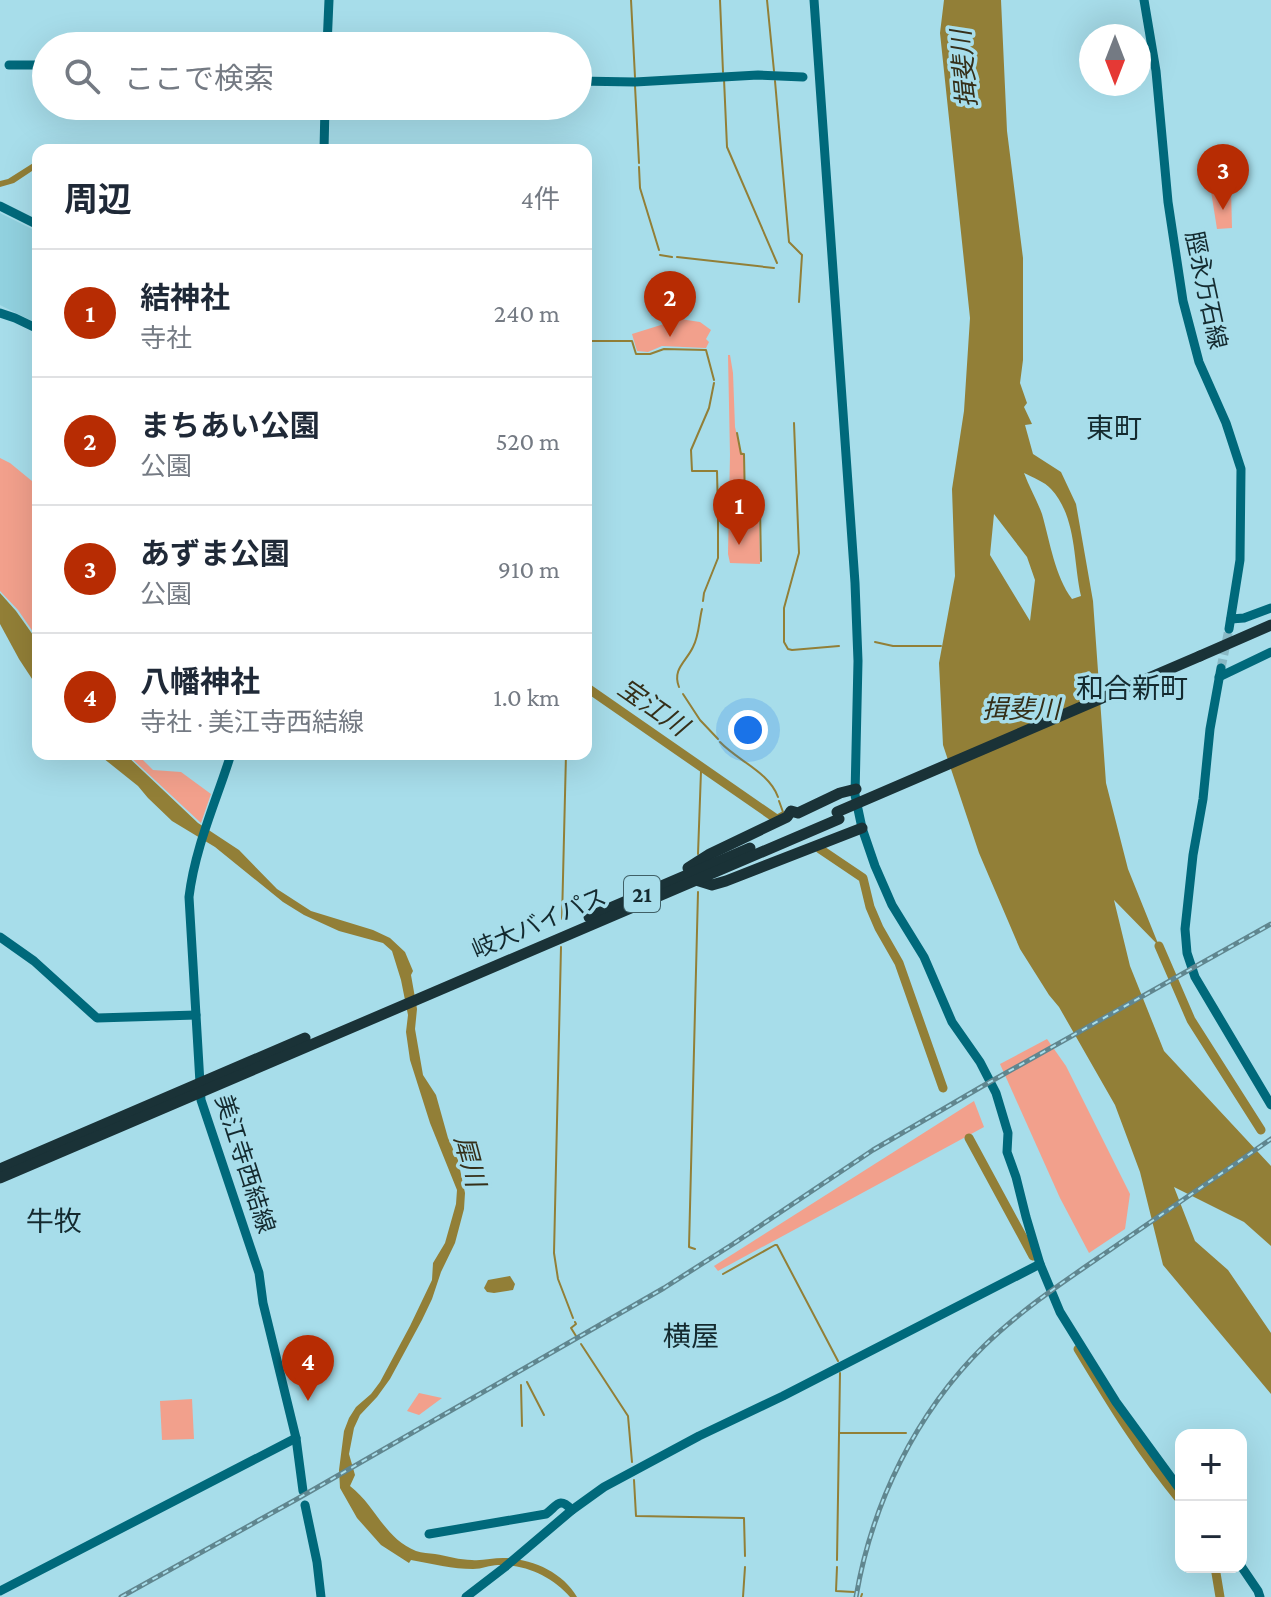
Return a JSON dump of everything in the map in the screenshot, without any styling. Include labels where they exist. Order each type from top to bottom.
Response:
[{"type":"highway","name":"岐大バイパス","points":[[1200,660],[1271,625]]},
{"type":"highway","name":"岐大バイパス","points":[[0,1169],[696,880],[838,815],[1200,660],[1271,633]]},
{"type":"highway","points":[[680,877],[710,854],[787,817],[791,811],[798,813],[840,793],[856,789]]},
{"type":"highway","name":"岐大バイパス","points":[[448,981],[680,877],[838,815]]},
{"type":"highway","points":[[696,880],[712,885],[726,881],[862,828]]},
{"type":"highway","name":"岐大バイパス","points":[[0,1178],[200,1087]]},
{"type":"street","points":[[328,32],[329,0]]},
{"type":"street","points":[[814,0],[855,583],[858,661],[856,789],[862,828],[883,887],[924,957],[952,1022],[974,1052],[996,1093],[1008,1133],[1007,1152],[1040,1264],[1060,1312],[1116,1402],[1175,1483]]},
{"type":"street","name":"脛永万石線","points":[[1144,0],[1156,71],[1168,202],[1183,301],[1199,362],[1226,423],[1241,469],[1240,560],[1230,624],[1271,608]]},
{"type":"street","points":[[9,65],[32,65]]},
{"type":"street","points":[[592,81],[758,75],[803,77]]},
{"type":"street","points":[[324,144],[325,120]]},
{"type":"street","points":[[0,206],[32,222]]},
{"type":"street","points":[[0,313],[32,326]]},
{"type":"street","points":[[1271,652],[1220,672],[1185,929],[1187,953],[1195,977],[1271,1105]]},
{"type":"street","name":"美江寺西結線","points":[[229,760],[194,864],[189,897],[200,1087],[211,1135],[259,1273],[263,1303],[296,1438],[303,1491]]},
{"type":"street","points":[[0,937],[34,961],[97,1018],[196,1015]]},
{"type":"street","points":[[466,1597],[604,1487],[1040,1264]]},
{"type":"street","points":[[0,1591],[296,1438]]},
{"type":"street","points":[[429,1534],[546,1514],[557,1504],[566,1504],[572,1510]]},
{"type":"street","points":[[305,1505],[321,1597]]},
{"type":"street","points":[[1246,1573],[1260,1597]]},
{"type":"shaded area","points":[[1231,190],[1232,228],[1217,229],[1211,191]]},
{"type":"shaded area","points":[[0,213],[32,229],[32,321],[0,305]]},
{"type":"shaded area","points":[[680,319],[700,322],[711,330],[706,339],[709,342],[706,348],[662,346],[648,352],[637,351],[632,334]]},
{"type":"shaded area","points":[[728,355],[733,373],[735,427],[741,452],[744,453],[744,501],[759,505],[760,564],[730,563],[728,554]]},
{"type":"shaded area","points":[[0,458],[32,481],[32,630],[0,591]]},
{"type":"shaded area","points":[[133,760],[143,760],[153,770],[181,772],[211,794],[201,823]]},
{"type":"shaded area","points":[[1047,1039],[1066,1066],[1130,1194],[1125,1229],[1089,1253],[1060,1198],[1000,1064]]},
{"type":"shaded area","points":[[974,1101],[984,1127],[718,1271],[714,1266]]},
{"type":"shaded area","points":[[419,1393],[442,1398],[419,1415],[407,1411]]},
{"type":"shaded area","points":[[192,1399],[194,1439],[162,1440],[160,1401]]},
{"type":"water","name":"揖斐川","points":[[944,0],[1001,0],[1007,131],[1023,258],[1023,360],[1020,383],[1027,403],[1024,407],[1032,424],[1025,425],[1033,454],[1061,472],[1076,504],[1093,601],[1106,783],[1128,869],[1159,946],[1114,900],[1130,966],[1164,1051],[1271,1166],[1271,1246],[1244,1222],[1174,1187],[1195,1241],[1228,1270],[1271,1333],[1271,1394],[1163,1265],[1140,1172],[1115,1105],[1059,1007],[1020,949],[979,853],[943,745],[939,663],[955,576],[952,489],[964,411],[970,318],[940,33]],"holes":[[[1024,473],[1048,486],[1066,513],[1081,596],[1072,599],[1061,580],[1042,514]],[[994,514],[1027,557],[1035,580],[1030,621],[990,555]]]},
{"type":"water","points":[[32,164],[32,171],[14,183],[0,187],[0,181]]},
{"type":"water","points":[[0,593],[32,634],[32,679],[19,659],[0,624]]},
{"type":"water","name":"犀川","points":[[106,760],[131,760],[198,823],[239,850],[277,889],[311,911],[373,930],[390,938],[405,952],[413,971],[411,975],[417,1009],[415,1029],[423,1075],[436,1095],[448,1138],[458,1160],[465,1193],[464,1209],[455,1243],[422,1320],[390,1379],[360,1415],[354,1428],[349,1454],[355,1475],[350,1486],[396,1538],[416,1551],[467,1560],[503,1558],[535,1564],[563,1580],[577,1597],[570,1597],[538,1573],[518,1567],[498,1565],[465,1569],[411,1560],[409,1563],[381,1545],[357,1518],[340,1488],[344,1431],[349,1418],[380,1382],[410,1326],[432,1280],[433,1263],[445,1243],[456,1204],[457,1190],[430,1123],[410,1060],[406,1032],[408,1015],[401,980],[392,951],[383,943],[339,931],[283,902],[215,847],[172,821],[138,786]]},
{"type":"water","points":[[510,1276],[515,1284],[513,1290],[494,1293],[484,1288],[488,1280]]},
{"type":"waterway","points":[[631,0],[635,77]]},
{"type":"waterway","points":[[720,0],[723,72]]},
{"type":"waterway","points":[[767,0],[774,71]]},
{"type":"waterway","points":[[724,79],[727,147],[777,263]]},
{"type":"waterway","points":[[775,81],[789,242],[802,255],[799,302]]},
{"type":"waterway","points":[[635,86],[639,163]]},
{"type":"waterway","points":[[639,167],[640,188],[659,250]]},
{"type":"waterway","points":[[660,255],[672,257]]},
{"type":"waterway","points":[[677,257],[774,268]]},
{"type":"waterway","points":[[592,341],[632,341],[636,354],[650,354],[664,349],[706,350],[714,380]]},
{"type":"waterway","points":[[714,383],[709,408],[691,450],[692,471],[717,471],[718,513]]},
{"type":"waterway","points":[[794,423],[799,553],[784,608],[784,642],[792,650],[839,646]]},
{"type":"waterway","points":[[737,433],[741,454],[744,454],[745,503],[760,508],[761,561]]},
{"type":"waterway","points":[[703,601],[718,558],[718,518]]},
{"type":"waterway","points":[[679,687],[677,675],[695,643],[702,609]]},
{"type":"waterway","points":[[875,642],[893,646],[941,646]]},
{"type":"waterway","name":"宝江川","points":[[592,691],[775,818]]},
{"type":"waterway","points":[[683,694],[700,720],[718,739]]},
{"type":"waterway","points":[[720,742],[768,781],[778,797]]},
{"type":"waterway","points":[[562,919],[566,760]]},
{"type":"waterway","points":[[698,854],[703,768]]},
{"type":"waterway","points":[[774,817],[783,812],[779,801]]},
{"type":"waterway","points":[[820,849],[863,878],[870,907],[899,963],[943,1088]]},
{"type":"waterway","points":[[695,1249],[689,1247],[698,892]]},
{"type":"waterway","points":[[1159,946],[1191,1020],[1261,1130]]},
{"type":"waterway","points":[[561,947],[554,1253],[558,1279],[573,1318]]},
{"type":"waterway","points":[[969,1138],[1033,1256]]},
{"type":"waterway","points":[[723,1274],[777,1245],[838,1361]]},
{"type":"waterway","points":[[575,1322],[571,1328],[576,1336]]},
{"type":"waterway","points":[[581,1344],[628,1416],[632,1462]]},
{"type":"waterway","points":[[1078,1349],[1139,1446],[1175,1494]]},
{"type":"waterway","points":[[837,1560],[840,1373]]},
{"type":"waterway","points":[[527,1382],[544,1415]]},
{"type":"waterway","points":[[521,1385],[522,1426]]},
{"type":"waterway","points":[[839,1433],[906,1433]]},
{"type":"waterway","points":[[634,1480],[636,1516],[744,1518],[745,1556]]},
{"type":"waterway","points":[[743,1597],[745,1567]]},
{"type":"waterway","points":[[837,1567],[836,1591],[854,1592]]},
{"type":"waterway","points":[[1216,1573],[1220,1597]]},
{"type":"tunnel","points":[[1221,668],[1229,629]]},
{"type":"railway","points":[[121,1597],[664,1288],[873,1150],[1271,924]]},
{"type":"railway","points":[[856,1597],[873,1528],[900,1461],[938,1400],[960,1372],[1000,1331],[1033,1304],[1271,1139]]},
{"type":"place","name":"あずま公園","points":[[1223,210]]},
{"type":"place","name":"まちあい公園","points":[[670,337]]},
{"type":"place","name":"結神社","points":[[739,545]]},
{"type":"place","name":"八幡神社","points":[[308,1401]]},
{"type":"district","name":"東町","points":[[1114,428]]},
{"type":"district","name":"和合新町","points":[[1132,688]]},
{"type":"district","name":"牛牧","points":[[54,1221]]},
{"type":"district","name":"横屋","points":[[691,1336]]}]
